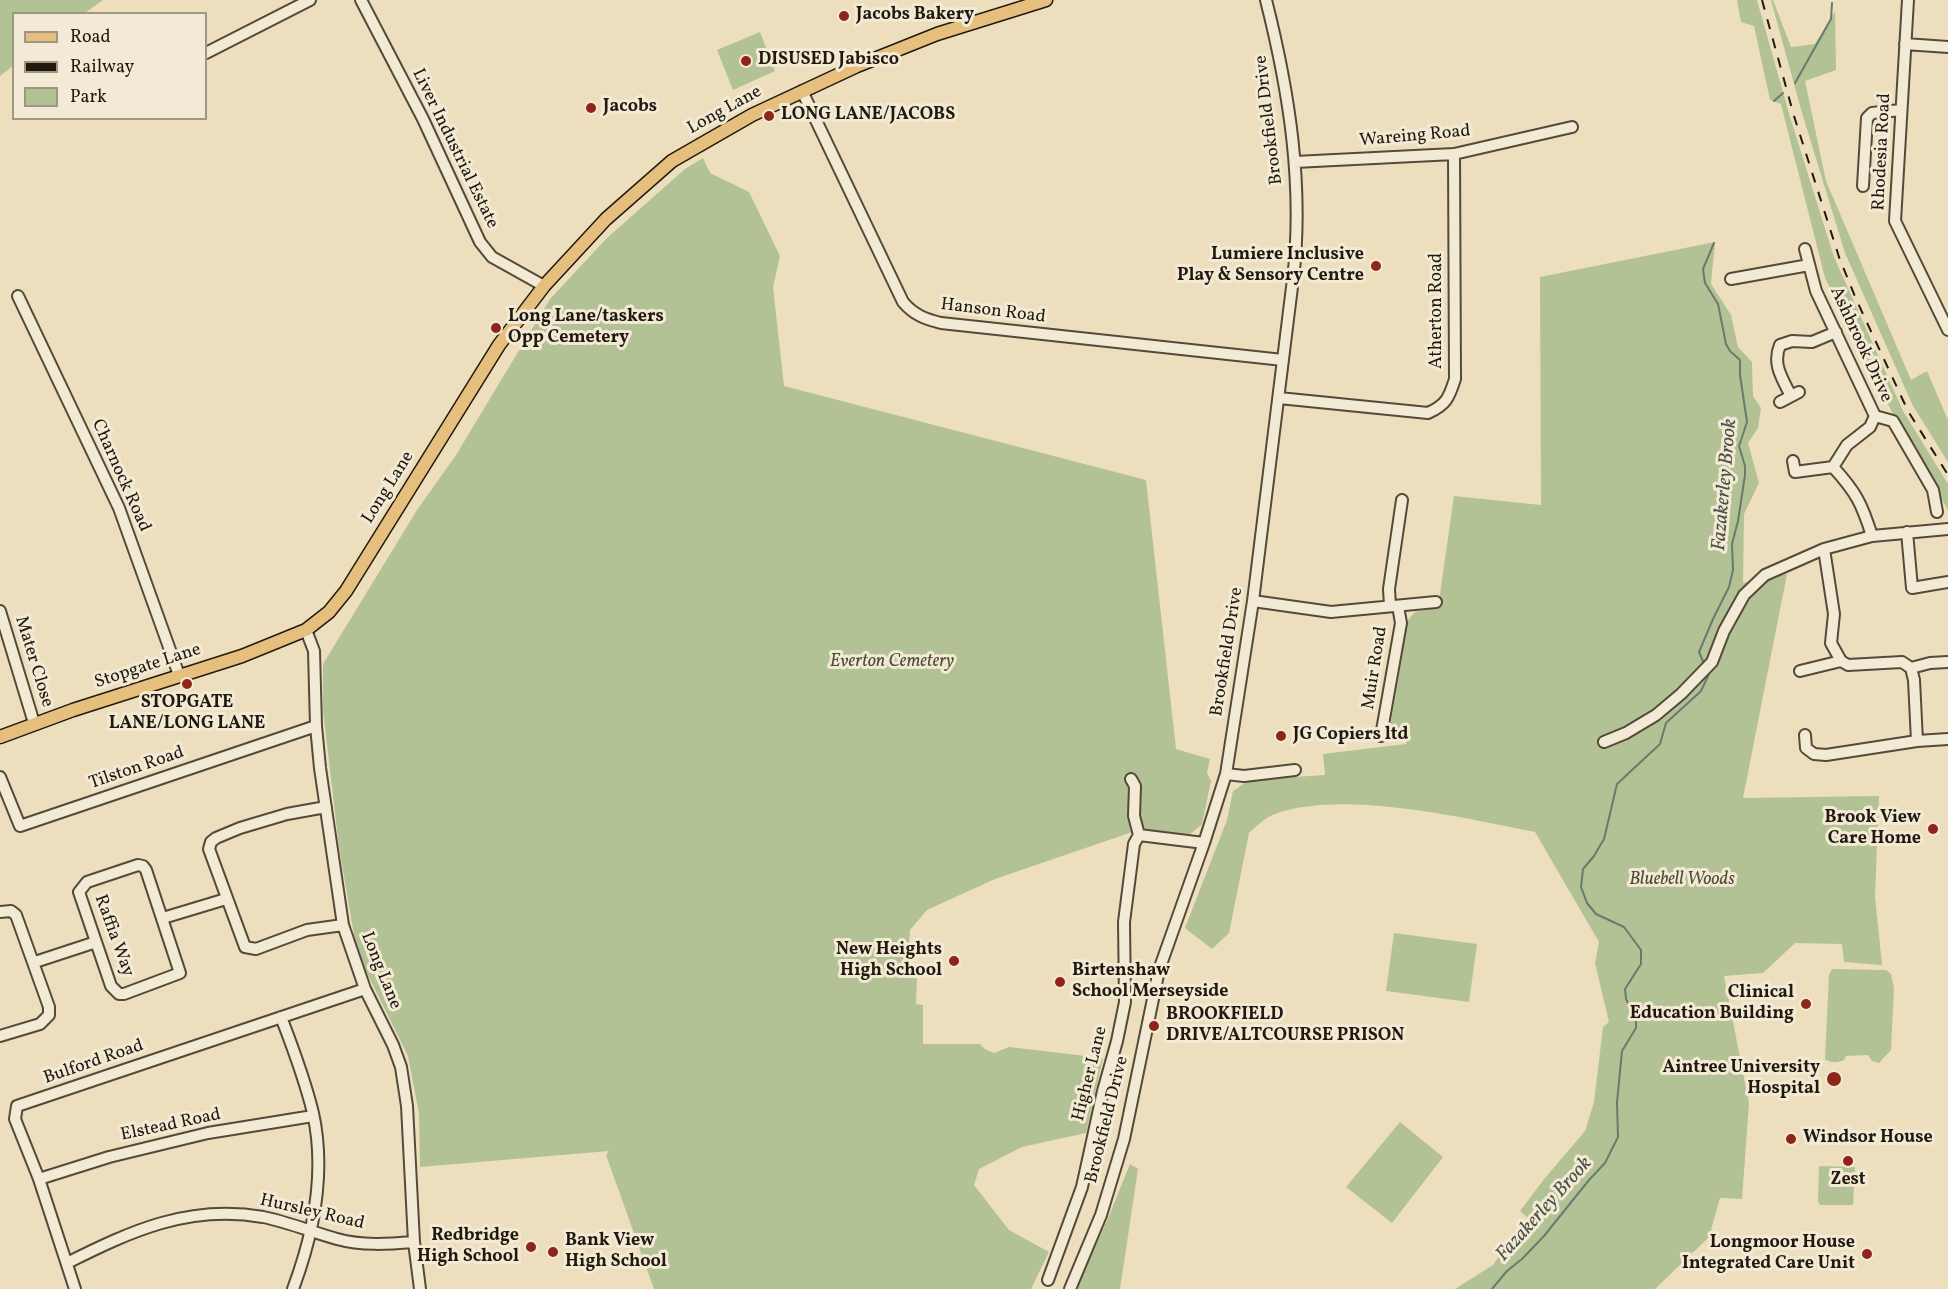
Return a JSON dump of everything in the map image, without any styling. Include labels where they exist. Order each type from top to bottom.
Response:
[{"type":"main road","name":"Long Lane","points":[[306,630],[329,612],[346,591],[499,345],[544,286],[606,219],[672,161],[752,115],[802,91],[937,34],[1046,0]]},
{"type":"main road","name":"Stopgate Lane","points":[[0,737],[34,723],[242,656],[306,630]]},
{"type":"street","points":[[207,52],[310,0]]},
{"type":"street","name":"Liver Industrial Estate","points":[[361,0],[423,119],[480,242],[492,257],[544,286]]},
{"type":"street","name":"Brookfield Drive","points":[[1070,1289],[1101,1215],[1124,1139],[1159,970],[1226,774],[1253,601],[1295,266],[1295,162],[1281,58],[1266,0]]},
{"type":"street","name":"Rhodesia Road","points":[[1908,0],[1896,221],[1948,330]]},
{"type":"street","points":[[1905,44],[1948,47]]},
{"type":"street","name":"Hanson Road","points":[[802,91],[903,302],[912,312],[926,320],[1283,360]]},
{"type":"street","points":[[1863,186],[1868,116],[1872,113],[1901,110]]},
{"type":"street","name":"Wareing Road","points":[[1295,162],[1454,154],[1572,127]]},
{"type":"street","name":"Atherton Road","points":[[1278,398],[1428,413],[1441,407],[1449,396],[1455,379],[1454,154]]},
{"type":"street","name":"Ashbrook Drive","points":[[1805,249],[1816,291],[1875,416],[1870,427],[1847,445],[1833,467]]},
{"type":"street","points":[[1731,279],[1809,266]]},
{"type":"street","points":[[1748,276],[1751,289]]},
{"type":"street","name":"Charnock Road","points":[[18,296],[119,508],[179,675]]},
{"type":"street","points":[[1780,402],[1795,394],[1777,370],[1776,355],[1780,345],[1792,341],[1812,342],[1836,332]]},
{"type":"street","points":[[1875,416],[1893,421],[1933,490],[1937,512]]},
{"type":"street","points":[[1793,461],[1795,472],[1833,467],[1848,483],[1862,504],[1872,536]]},
{"type":"street","name":"Muir Road","points":[[1381,736],[1401,623],[1389,589],[1402,500]]},
{"type":"street","points":[[1604,742],[1626,733],[1656,715],[1681,694],[1712,662],[1724,631],[1744,595],[1765,574],[1824,549],[1872,536],[1948,529]]},
{"type":"street","points":[[1906,532],[1912,588],[1948,582]]},
{"type":"street","points":[[1824,549],[1834,614],[1831,643],[1841,661]]},
{"type":"street","name":"Muir Road","points":[[1253,601],[1331,612],[1436,602]]},
{"type":"street","name":"Mater Close","points":[[0,611],[34,723]]},
{"type":"street","name":"Long Lane","points":[[306,630],[314,651],[316,726],[343,925],[365,989],[393,1045],[401,1067],[407,1106],[414,1242],[420,1289]]},
{"type":"street","points":[[1800,671],[1841,661],[1848,664],[1902,662],[1911,668],[1914,680],[1917,741]]},
{"type":"street","points":[[1911,668],[1930,663],[1948,662]]},
{"type":"street","name":"Tilston Road","points":[[0,777],[4,799],[20,826],[316,726]]},
{"type":"street","points":[[1805,735],[1806,748],[1814,754]]},
{"type":"street","points":[[1802,760],[1814,754],[1827,755],[1917,741],[1948,739]]},
{"type":"street","points":[[1226,774],[1244,776],[1295,770]]},
{"type":"street","name":"Higher Lane","points":[[1048,1280],[1082,1187],[1125,1002],[1125,922],[1134,844],[1139,835],[1134,816],[1135,786],[1131,779]]},
{"type":"street","points":[[326,807],[287,814],[240,828],[216,838],[211,842],[209,849],[245,947],[250,949],[307,930],[343,925]]},
{"type":"street","points":[[1139,835],[1204,843]]},
{"type":"street","name":"Raffia Way","points":[[143,866],[163,918],[180,972],[119,994],[111,986],[79,892],[87,882],[143,866]]},
{"type":"street","points":[[163,918],[226,899]]},
{"type":"street","points":[[0,912],[10,910],[16,915],[35,962],[49,1006],[49,1015],[40,1024],[0,1036]]},
{"type":"street","points":[[35,962],[96,942]]},
{"type":"street","name":"Bulford Road","points":[[75,1289],[39,1179],[15,1119],[17,1106],[365,989]]},
{"type":"street","points":[[281,1017],[304,1081],[313,1116],[319,1159],[312,1231],[293,1289]]},
{"type":"street","name":"Elstead Road","points":[[39,1179],[109,1156],[208,1133],[313,1116]]},
{"type":"street","name":"Hursley Road","points":[[67,1263],[110,1241],[168,1219],[193,1215],[242,1214],[287,1223],[339,1240],[388,1244],[414,1242]]},
{"type":"green space","points":[[0,0],[103,0],[86,12],[12,12],[12,67],[0,76]]},
{"type":"green space","points":[[1737,0],[1757,0],[1790,117],[1834,257],[1903,411],[1948,484],[1948,510],[1893,414],[1825,278],[1781,104],[1770,100],[1754,26],[1741,22]]},
{"type":"green space","points":[[1771,0],[1773,0],[1791,47],[1815,44],[1835,11],[1836,70],[1805,81],[1826,181],[1911,380],[1927,371],[1948,420],[1948,462],[1913,406],[1845,253],[1802,113]]},
{"type":"green space","name":"DISUSED Jabisco","points":[[760,32],[775,71],[733,90],[717,50]]},
{"type":"green space","name":"Everton Cemetery","points":[[703,158],[710,173],[749,192],[780,256],[773,287],[784,386],[1146,480],[1176,749],[1210,759],[1207,773],[1211,781],[1202,824],[1189,835],[1141,829],[995,879],[927,910],[910,930],[907,975],[917,976],[916,1004],[923,1005],[923,1044],[980,1044],[994,1053],[1009,1047],[1103,1058],[1086,1133],[1022,1147],[979,1169],[974,1185],[1009,1230],[1049,1252],[1031,1289],[654,1289],[606,1155],[609,1151],[420,1167],[419,1114],[408,1056],[357,953],[339,847],[323,710],[323,664],[417,510],[456,455],[550,299],[607,238],[685,169]]},
{"type":"green space","name":"Bluebell Woods","points":[[1715,242],[1711,284],[1731,315],[1738,347],[1752,362],[1753,396],[1761,408],[1758,428],[1748,443],[1759,483],[1744,514],[1743,583],[1787,574],[1743,798],[1879,796],[1875,896],[1882,965],[1844,962],[1842,944],[1795,943],[1763,973],[1724,976],[1749,1103],[1742,1199],[1720,1198],[1709,1237],[1655,1289],[1455,1289],[1493,1265],[1528,1218],[1520,1211],[1585,1131],[1594,1102],[1603,1027],[1609,1022],[1595,963],[1599,942],[1535,832],[1404,808],[1368,805],[1334,804],[1303,807],[1271,815],[1249,833],[1229,933],[1212,949],[1185,928],[1227,820],[1233,791],[1249,780],[1325,775],[1323,754],[1406,744],[1408,733],[1390,728],[1408,620],[1415,612],[1438,608],[1454,496],[1541,505],[1540,277]]},
{"type":"green space","points":[[1394,933],[1477,944],[1469,1002],[1386,991]]},
{"type":"green space","points":[[1832,969],[1886,970],[1891,974],[1894,988],[1891,1050],[1879,1063],[1872,1061],[1868,1055],[1846,1056],[1844,1060],[1837,1062],[1825,1059],[1829,975]]},
{"type":"green space","points":[[1400,1122],[1443,1157],[1392,1223],[1346,1187]]},
{"type":"green space","points":[[1130,1164],[1138,1169],[1120,1289],[1076,1289],[1109,1216]]},
{"type":"green space","points":[[1819,1167],[1855,1167],[1853,1205],[1820,1205],[1818,1201]]},
{"type":"waterway","name":"Fazakerley Brook","points":[[1795,83],[1831,19],[1832,3]]},
{"type":"waterway","name":"Fazakerley Brook","points":[[1774,101],[1783,93]]},
{"type":"waterway","name":"Fazakerley Brook","points":[[1705,666],[1699,652],[1729,587],[1733,570],[1732,544],[1745,475],[1745,466],[1739,446],[1747,422],[1740,360],[1726,344],[1718,304],[1705,283],[1703,269],[1714,243]]},
{"type":"waterway","name":"Fazakerley Brook","points":[[1492,1289],[1507,1271],[1544,1236],[1605,1163],[1618,1137],[1617,1102],[1622,1051],[1636,1028],[1636,1019],[1626,999],[1625,989],[1641,964],[1641,950],[1624,927],[1596,914],[1587,903],[1581,887],[1583,869],[1604,839],[1617,784],[1660,744],[1666,723],[1701,691],[1709,674],[1707,671]]},
{"type":"railway","points":[[1762,0],[1794,116],[1839,257],[1908,411],[1948,475]]},
{"type":"place","name":"Jacobs Bakery","points":[[844,16]]},
{"type":"place","name":"DISUSED Jabisco","points":[[746,61]]},
{"type":"place","name":"Jacobs","points":[[591,108]]},
{"type":"place","name":"LONG LANE/JACOBS","points":[[769,116]]},
{"type":"place","name":"Lumiere Inclusive Play & Sensory Centre","points":[[1376,266]]},
{"type":"place","name":"Long Lane/taskers Opp Cemetery","points":[[496,328]]},
{"type":"place","name":"STOPGATE LANE/LONG LANE","points":[[187,684]]},
{"type":"place","name":"JG Copiers ltd","points":[[1281,736]]},
{"type":"place","name":"Brook View Care Home","points":[[1933,829]]},
{"type":"place","name":"New Heights High School","points":[[954,961]]},
{"type":"place","name":"Birtenshaw School Merseyside","points":[[1060,982]]},
{"type":"place","name":"Clinical Education Building","points":[[1806,1004]]},
{"type":"place","name":"BROOKFIELD DRIVE/ALTCOURSE PRISON","points":[[1154,1026]]},
{"type":"place","name":"Aintree University Hospital","points":[[1834,1079]]},
{"type":"place","name":"Windsor House","points":[[1791,1139]]},
{"type":"place","name":"Zest","points":[[1848,1161]]},
{"type":"place","name":"Redbridge High School","points":[[531,1247]]},
{"type":"place","name":"Bank View High School","points":[[553,1252]]},
{"type":"place","name":"Longmoor House Integrated Care Unit","points":[[1867,1254]]}]
